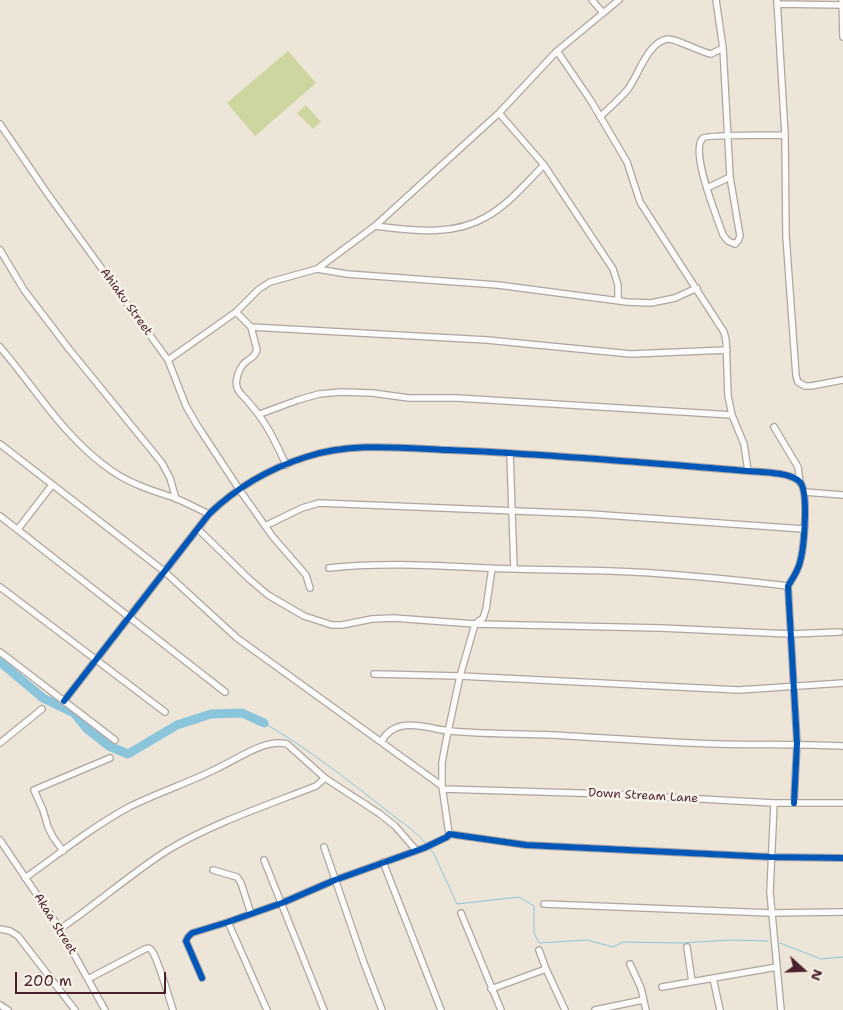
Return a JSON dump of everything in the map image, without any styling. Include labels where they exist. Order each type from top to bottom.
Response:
[{"type":"street","points":[[592,0],[603,13]]},
{"type":"street","points":[[168,360],[236,312],[259,289],[270,282],[316,269],[375,226],[499,113],[557,51],[619,0]]},
{"type":"street","points":[[716,0],[723,48],[728,137],[730,177],[740,236],[735,244],[728,241],[723,235],[707,188],[699,154],[703,138],[708,136],[728,137],[785,134]]},
{"type":"street","points":[[843,37],[842,3],[777,2],[785,134],[786,236],[796,376],[798,382],[804,386],[843,380]]},
{"type":"street","points":[[600,116],[627,90],[654,47],[664,40],[670,39],[711,54],[723,48]]},
{"type":"street","points":[[557,51],[600,116],[626,162],[640,202],[720,324],[726,340],[727,384],[732,415],[744,444],[748,470]]},
{"type":"street","points":[[499,113],[544,165],[613,269],[618,284],[618,300]]},
{"type":"street","name":"Ahiaku Street","points":[[0,124],[47,193],[168,360],[186,406],[265,526],[306,576],[310,588]]},
{"type":"street","points":[[375,226],[434,231],[466,226],[498,209],[544,165]]},
{"type":"street","points":[[707,188],[730,177]]},
{"type":"street","points":[[0,250],[24,290],[69,349],[162,463],[170,478],[176,499]]},
{"type":"street","points":[[316,269],[347,274],[498,285],[651,303],[675,298],[697,288]]},
{"type":"street","points":[[236,312],[251,326],[257,350],[254,357],[243,365],[236,383],[237,390],[260,414],[272,434],[286,465]]},
{"type":"street","points":[[251,326],[487,340],[631,354],[727,350]]},
{"type":"street","points":[[0,347],[68,432],[92,456],[112,471],[135,484],[210,514]]},
{"type":"street","points":[[260,414],[319,394],[341,392],[372,393],[409,398],[467,398],[732,415]]},
{"type":"street","points":[[774,427],[798,467],[800,482],[805,492],[804,529],[800,564],[788,586],[797,744],[794,803]]},
{"type":"street","points":[[0,444],[164,572],[237,638],[442,788]]},
{"type":"street","points":[[64,701],[198,528],[224,500],[239,489],[286,465],[316,454],[364,448],[510,452],[748,470],[784,475],[800,482]]},
{"type":"street","points":[[510,452],[514,569]]},
{"type":"street","points":[[18,529],[52,485]]},
{"type":"street","points":[[805,492],[843,494]]},
{"type":"street","points":[[265,526],[302,508],[319,503],[512,510],[804,529]]},
{"type":"street","points":[[0,516],[225,692]]},
{"type":"street","points":[[198,528],[249,579],[268,595],[315,621],[332,625],[393,618],[475,624],[661,628],[790,634],[840,632]]},
{"type":"street","points":[[329,568],[363,564],[422,564],[514,569],[610,571],[696,576],[788,586]]},
{"type":"street","points":[[449,834],[442,788],[442,763],[460,676],[475,624],[482,618],[486,609],[492,568]]},
{"type":"street","points":[[0,587],[165,712]]},
{"type":"street","points":[[0,652],[115,740]]},
{"type":"street","points":[[374,674],[460,676],[739,690],[843,684]]},
{"type":"street","points":[[0,743],[42,709]]},
{"type":"street","points":[[381,742],[391,729],[399,726],[414,725],[448,731],[693,743],[843,746]]},
{"type":"street","points":[[25,878],[101,824],[128,808],[273,743],[281,743],[292,747],[325,778],[395,826],[416,850]]},
{"type":"street","points":[[63,851],[48,827],[34,790],[110,758]]},
{"type":"street","points":[[60,929],[142,867],[170,849],[197,835],[316,786],[325,778]]},
{"type":"street","name":"Down Stream Lane","points":[[442,788],[610,794],[774,803],[843,803]]},
{"type":"street","points":[[774,803],[771,857],[771,913],[781,1010]]},
{"type":"street","points":[[202,978],[187,939],[192,933],[282,903],[335,880],[424,848],[447,837],[449,834]]},
{"type":"street","points":[[449,834],[526,845],[771,857],[843,858]]},
{"type":"street","name":"Akaa Street","points":[[0,840],[60,929],[104,1009]]},
{"type":"street","points":[[324,847],[382,1010]]},
{"type":"street","points":[[264,860],[324,1010]]},
{"type":"street","points":[[383,862],[441,1010]]},
{"type":"street","points":[[213,870],[237,877],[241,883],[251,914]]},
{"type":"street","points":[[544,904],[771,913],[843,912]]},
{"type":"street","points":[[461,913],[501,1010]]},
{"type":"street","points":[[228,922],[267,1010]]},
{"type":"street","points":[[0,929],[10,931],[18,936],[75,1010]]},
{"type":"street","points":[[687,947],[692,982]]},
{"type":"street","points":[[88,979],[148,948],[152,950],[174,1010]]},
{"type":"street","points":[[539,950],[565,1010]]},
{"type":"street","points":[[630,964],[641,988],[646,1010]]},
{"type":"street","points":[[662,987],[777,967]]},
{"type":"street","points":[[491,989],[546,969]]},
{"type":"street","points":[[713,978],[720,1010]]},
{"type":"street","points":[[595,1010],[643,1000]]},
{"type":"street","points":[[0,1005],[8,1010]]},
{"type":"green space","points":[[288,51],[316,83],[255,136],[227,103]]},
{"type":"green space","points":[[306,105],[321,122],[313,129],[297,113]]},
{"type":"waterway","points":[[0,662],[43,698],[74,713],[87,729],[109,746],[128,754],[177,725],[211,714],[242,713],[264,723]]},
{"type":"waterway","points":[[264,723],[342,775],[412,830],[427,845]]},
{"type":"waterway","points":[[429,848],[434,854],[457,904],[519,897],[534,906],[534,933],[539,943],[587,940],[613,947],[623,942],[768,941]]},
{"type":"waterway","points":[[780,943],[821,959],[843,957]]},
{"type":"cycle path","points":[[64,701],[209,514],[242,487],[267,473],[306,457],[341,449],[395,447],[561,456],[775,473],[789,476],[800,482],[803,488],[805,508],[800,562],[788,586],[797,743],[794,803]]},
{"type":"cycle path","points":[[202,978],[186,941],[192,933],[282,903],[335,880],[424,848],[447,837],[449,834],[526,845],[771,857],[843,858]]}]
